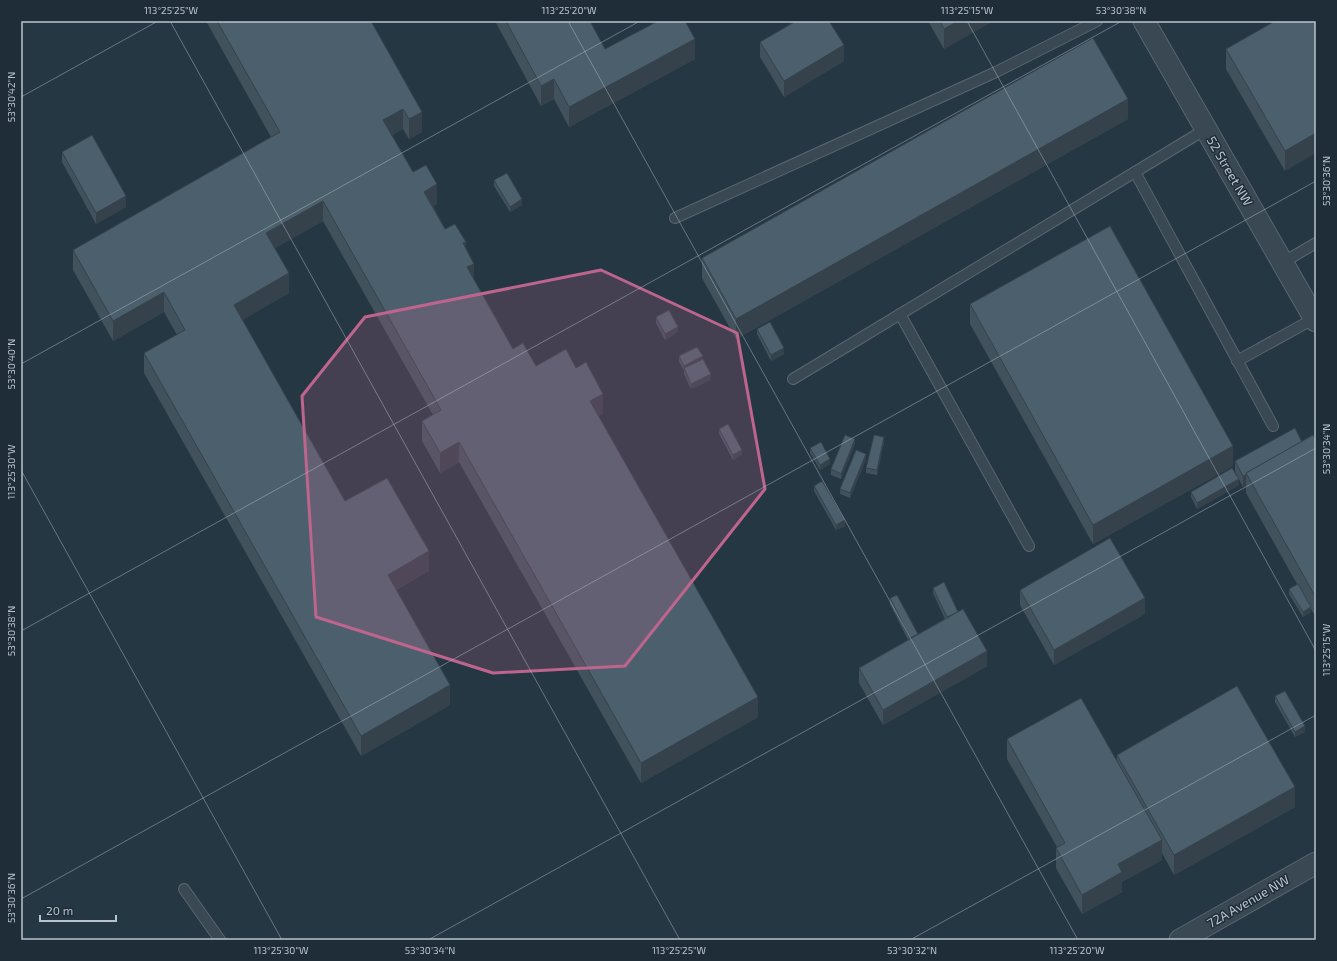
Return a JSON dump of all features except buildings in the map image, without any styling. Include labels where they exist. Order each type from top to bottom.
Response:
[{"type":"street","name":"52 Street NW","points":[[1144,21],[1315,319]]},
{"type":"street","name":"72A Avenue NW","points":[[1180,940],[1316,863]]},
{"type":"lane","points":[[675,218],[996,72],[1098,21]]},
{"type":"lane","points":[[793,378],[1206,129]]},
{"type":"lane","points":[[1135,172],[1273,426]]},
{"type":"lane","points":[[1282,263],[1316,243]]},
{"type":"lane","points":[[900,314],[1030,546]]},
{"type":"lane","points":[[1237,361],[1315,319]]},
{"type":"lane","points":[[184,889],[220,940]]},
{"type":"highlighted area","points":[[601,270],[737,333],[765,489],[625,666],[493,673],[316,617],[302,396],[365,317]]}]
